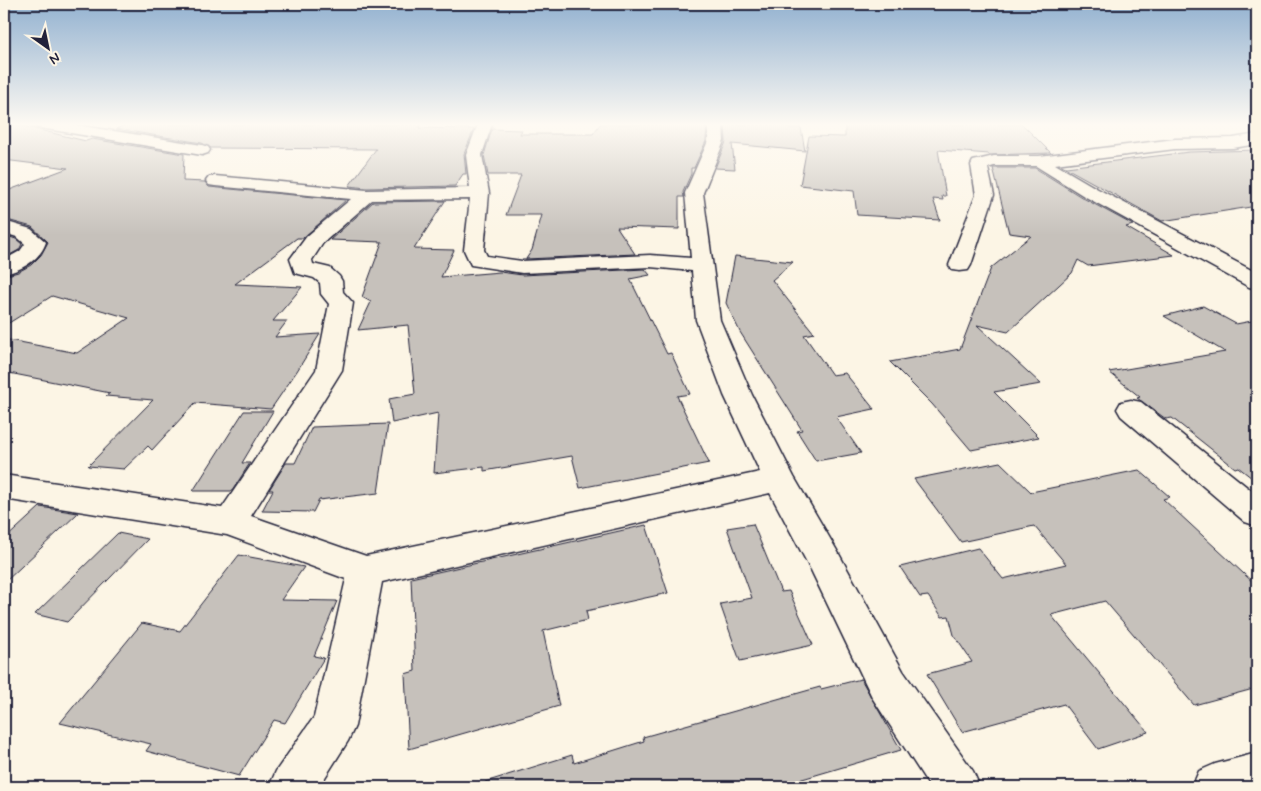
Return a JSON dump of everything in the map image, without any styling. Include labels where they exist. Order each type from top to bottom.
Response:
[{"type":"street","points":[[475,161],[480,192],[474,250],[478,261],[522,267],[650,261],[701,265]]},
{"type":"street","points":[[708,161],[694,193],[708,320],[738,395],[779,479],[826,564],[888,685],[957,787]]},
{"type":"street","points":[[960,265],[985,195],[979,166],[994,161],[1039,161],[1090,192],[1257,282]]},
{"type":"street","points":[[215,181],[367,195],[480,192]]},
{"type":"street","points":[[230,522],[329,370],[341,303],[332,294],[331,281],[322,273],[303,268],[301,259],[314,240],[367,195]]},
{"type":"street","points":[[4,227],[24,234],[36,242],[35,248],[29,255],[4,268]]},
{"type":"street","points":[[1132,409],[1257,513]]},
{"type":"street","points":[[4,487],[230,522],[366,571],[779,479]]},
{"type":"street","points":[[292,787],[333,726],[366,571]]},
{"type":"street","points":[[1215,787],[1257,776]]},
{"type":"building","points":[[11,161],[184,161],[183,181],[205,182],[209,187],[346,200],[303,238],[297,238],[235,284],[302,287],[273,321],[287,321],[275,337],[320,334],[271,409],[195,403],[152,450],[148,446],[124,469],[88,466],[153,400],[106,396],[110,393],[4,372],[4,339],[77,353],[129,318],[52,296],[4,326],[4,276],[18,272],[31,265],[41,255],[48,242],[32,227],[4,219],[4,192],[68,168]]},
{"type":"building","points":[[367,161],[465,161],[466,174],[463,174],[455,186],[367,188],[349,186]]},
{"type":"building","points":[[485,161],[697,161],[694,168],[691,168],[691,174],[683,192],[684,197],[679,197],[679,229],[617,227],[635,254],[526,259],[532,250],[542,215],[506,215],[521,175],[488,175]]},
{"type":"building","points":[[718,161],[734,161],[735,169],[715,168]]},
{"type":"building","points":[[804,161],[940,161],[946,196],[942,196],[943,200],[933,199],[940,220],[857,215],[854,191],[800,185]]},
{"type":"building","points":[[1116,161],[1257,161],[1257,206],[1162,221],[1061,165],[1066,167]]},
{"type":"building","points":[[993,168],[1035,168],[1083,198],[1133,225],[1126,227],[1174,255],[1088,266],[1078,260],[1072,273],[1008,332],[977,325],[1041,384],[994,392],[1039,437],[971,450],[932,404],[890,362],[960,349],[991,268],[1031,236],[1009,233]]},
{"type":"building","points":[[445,201],[414,249],[454,250],[441,277],[500,272],[522,275],[645,269],[650,275],[630,279],[667,354],[671,353],[690,394],[677,396],[709,463],[580,488],[572,456],[484,471],[484,467],[434,473],[438,413],[392,423],[389,399],[415,394],[408,325],[358,330],[371,302],[362,297],[382,242],[330,240],[373,202]]},
{"type":"building","points":[[4,235],[16,239],[22,244],[19,250],[4,258]]},
{"type":"building","points":[[735,256],[793,262],[772,280],[814,333],[804,335],[832,375],[845,373],[874,409],[836,417],[861,453],[816,461],[797,431],[802,430],[740,332],[726,303]]},
{"type":"building","points":[[1203,306],[1236,324],[1257,320],[1257,482],[1238,467],[1235,468],[1172,418],[1166,419],[1137,398],[1140,397],[1109,372],[1225,352],[1164,316]]},
{"type":"building","points":[[244,411],[273,411],[242,463],[250,463],[232,491],[193,491]]},
{"type":"building","points":[[388,424],[378,493],[319,500],[313,512],[262,511],[273,490],[269,490],[286,463],[295,463],[312,427]]},
{"type":"building","points":[[1000,462],[1031,492],[1139,470],[1170,497],[1163,499],[1257,586],[1257,688],[1194,705],[1105,601],[1051,615],[1148,732],[1098,749],[1064,704],[962,732],[927,674],[972,662],[954,635],[949,616],[942,617],[928,596],[920,597],[900,567],[978,548],[1003,579],[1066,564],[1034,526],[961,542],[914,479]]},
{"type":"building","points":[[40,507],[78,513],[4,583],[4,540]]},
{"type":"building","points":[[753,524],[781,592],[789,591],[813,645],[740,661],[720,604],[752,598],[727,528]]},
{"type":"building","points":[[646,525],[668,593],[586,611],[588,620],[543,631],[559,706],[409,749],[405,674],[415,671],[411,578]]},
{"type":"building","points":[[118,533],[148,539],[67,622],[35,614]]},
{"type":"building","points":[[239,555],[304,567],[281,600],[337,601],[314,656],[324,658],[285,723],[274,720],[239,776],[146,751],[151,744],[60,723],[142,623],[180,631]]},
{"type":"building","points":[[861,679],[901,750],[775,787],[486,787],[485,782],[572,755],[574,763],[644,741],[643,737],[820,687],[821,689]]}]
